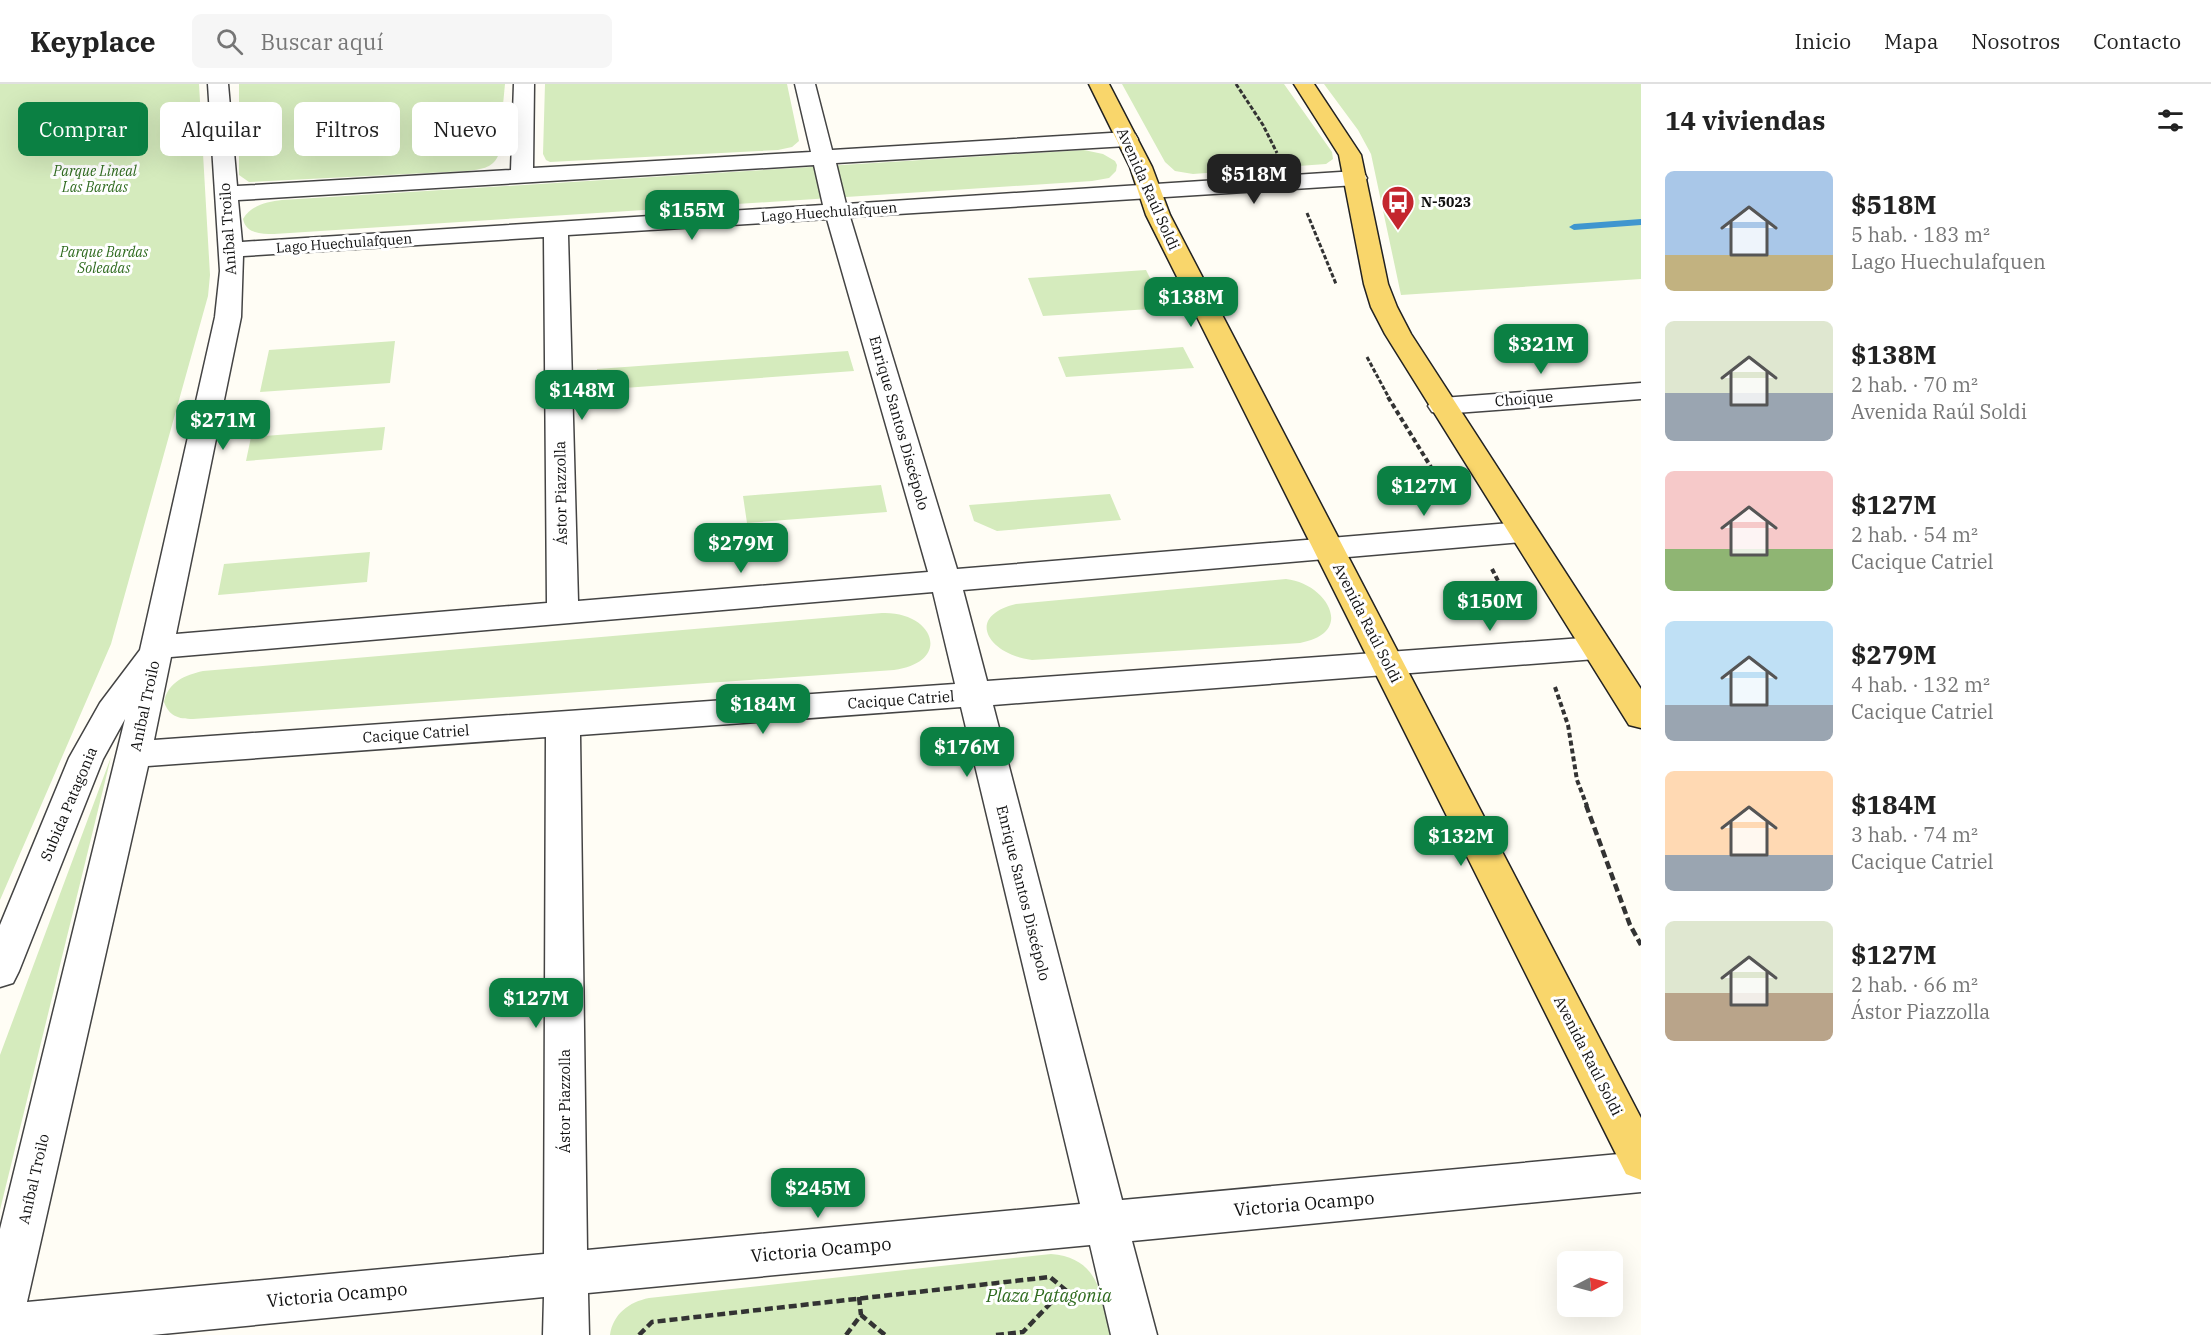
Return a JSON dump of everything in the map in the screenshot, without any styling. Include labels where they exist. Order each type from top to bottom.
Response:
[{"type":"main road","name":"Avenida Raúl Soldi","points":[[1099,84],[1141,167],[1158,215],[1641,1160]]},
{"type":"main road","points":[[1304,84],[1339,134],[1350,155],[1376,284],[1384,308],[1442,406],[1641,716]]},
{"type":"street","name":"Aníbal Troilo","points":[[0,1320],[135,754],[228,317],[231,294],[231,250],[218,84]]},
{"type":"street","points":[[522,176],[525,84]]},
{"type":"street","points":[[805,84],[823,158]]},
{"type":"street","points":[[226,194],[1127,139]]},
{"type":"street","name":"Enrique Santos Discépolo","points":[[823,158],[836,211],[946,582],[1134,1335]]},
{"type":"street","name":"Lago Huechulafquen","points":[[231,250],[1356,178]]},
{"type":"street","name":"Ástor Piazzolla","points":[[556,230],[563,613]]},
{"type":"street","name":"Choique","points":[[1442,406],[1641,391]]},
{"type":"street","points":[[157,647],[1522,532]]},
{"type":"street","name":"Subida Patagonia","points":[[0,971],[86,758],[112,712],[157,647]]},
{"type":"street","name":"Cacique Catriel","points":[[135,754],[1388,666],[1596,648]]},
{"type":"street","name":"Ástor Piazzolla","points":[[563,724],[567,1335]]},
{"type":"street","name":"Victoria Ocampo","points":[[0,1327],[1641,1172]]},
{"type":"path","points":[[1236,84],[1263,125],[1279,157]]},
{"type":"path","points":[[642,1334],[652,1322],[1050,1277],[1078,1300],[1080,1309]]},
{"type":"path","points":[[858,1287],[861,1315],[885,1335]]},
{"type":"path","points":[[996,1335],[1023,1332],[1064,1289]]},
{"type":"path","points":[[846,1335],[861,1315]]},
{"type":"green space","name":"Parque Bardas Soleadas","points":[[0,84],[199,84],[200,102],[160,102],[160,156],[203,156],[210,275],[208,296],[111,644],[0,900]]},
{"type":"green space","points":[[239,84],[505,84],[503,102],[412,102],[412,156],[498,156],[489,166],[467,171],[249,182],[239,175],[239,156],[282,156],[282,102],[239,102]]},
{"type":"green space","points":[[545,84],[787,84],[799,141],[792,147],[778,150],[550,162],[543,154]]},
{"type":"green space","points":[[1122,84],[1284,84],[1332,152],[1333,159],[1326,164],[1193,174],[1175,171],[1165,162]]},
{"type":"green space","points":[[1324,84],[1641,84],[1641,279],[1401,295],[1371,154],[1358,130]]},
{"type":"green space","points":[[1084,150],[1103,154],[1115,161],[1116,171],[1109,178],[1092,181],[274,234],[251,230],[247,228],[243,219],[255,207],[282,200]]},
{"type":"green space","points":[[1146,270],[1165,308],[1043,316],[1028,278]]},
{"type":"green space","points":[[395,341],[390,383],[260,392],[269,350]]},
{"type":"green space","points":[[1183,347],[1194,368],[1066,377],[1058,357]]},
{"type":"green space","points":[[848,351],[854,371],[597,390],[597,369]]},
{"type":"green space","points":[[385,427],[382,450],[246,461],[251,437]]},
{"type":"green space","points":[[881,485],[887,512],[747,523],[743,496]]},
{"type":"green space","points":[[1110,494],[1121,520],[997,531],[974,521],[969,505]]},
{"type":"green space","points":[[370,552],[367,582],[218,595],[224,564]]},
{"type":"green space","points":[[1286,579],[1300,582],[1313,589],[1323,598],[1329,609],[1331,619],[1327,629],[1317,638],[1300,643],[1032,660],[1004,651],[988,635],[987,626],[990,618],[1000,610],[1016,604]]},
{"type":"green space","points":[[882,613],[900,615],[914,620],[924,628],[930,638],[930,648],[924,657],[913,665],[894,670],[193,719],[175,716],[164,702],[169,689],[178,680],[203,671]]},
{"type":"green space","points":[[111,757],[0,1210],[0,1055]]},
{"type":"green space","name":"Plaza Patagonia","points":[[1051,1254],[1067,1257],[1080,1263],[1089,1271],[1100,1293],[1110,1335],[610,1335],[618,1315],[623,1310],[649,1298]]},
{"type":"waterway","points":[[1574,227],[1641,222]]},
{"type":"place","name":"N-5023","points":[[1398,231]]},
{"type":"park label","name":"Parque Lineal Las Bardas","points":[[95,180]]}]
